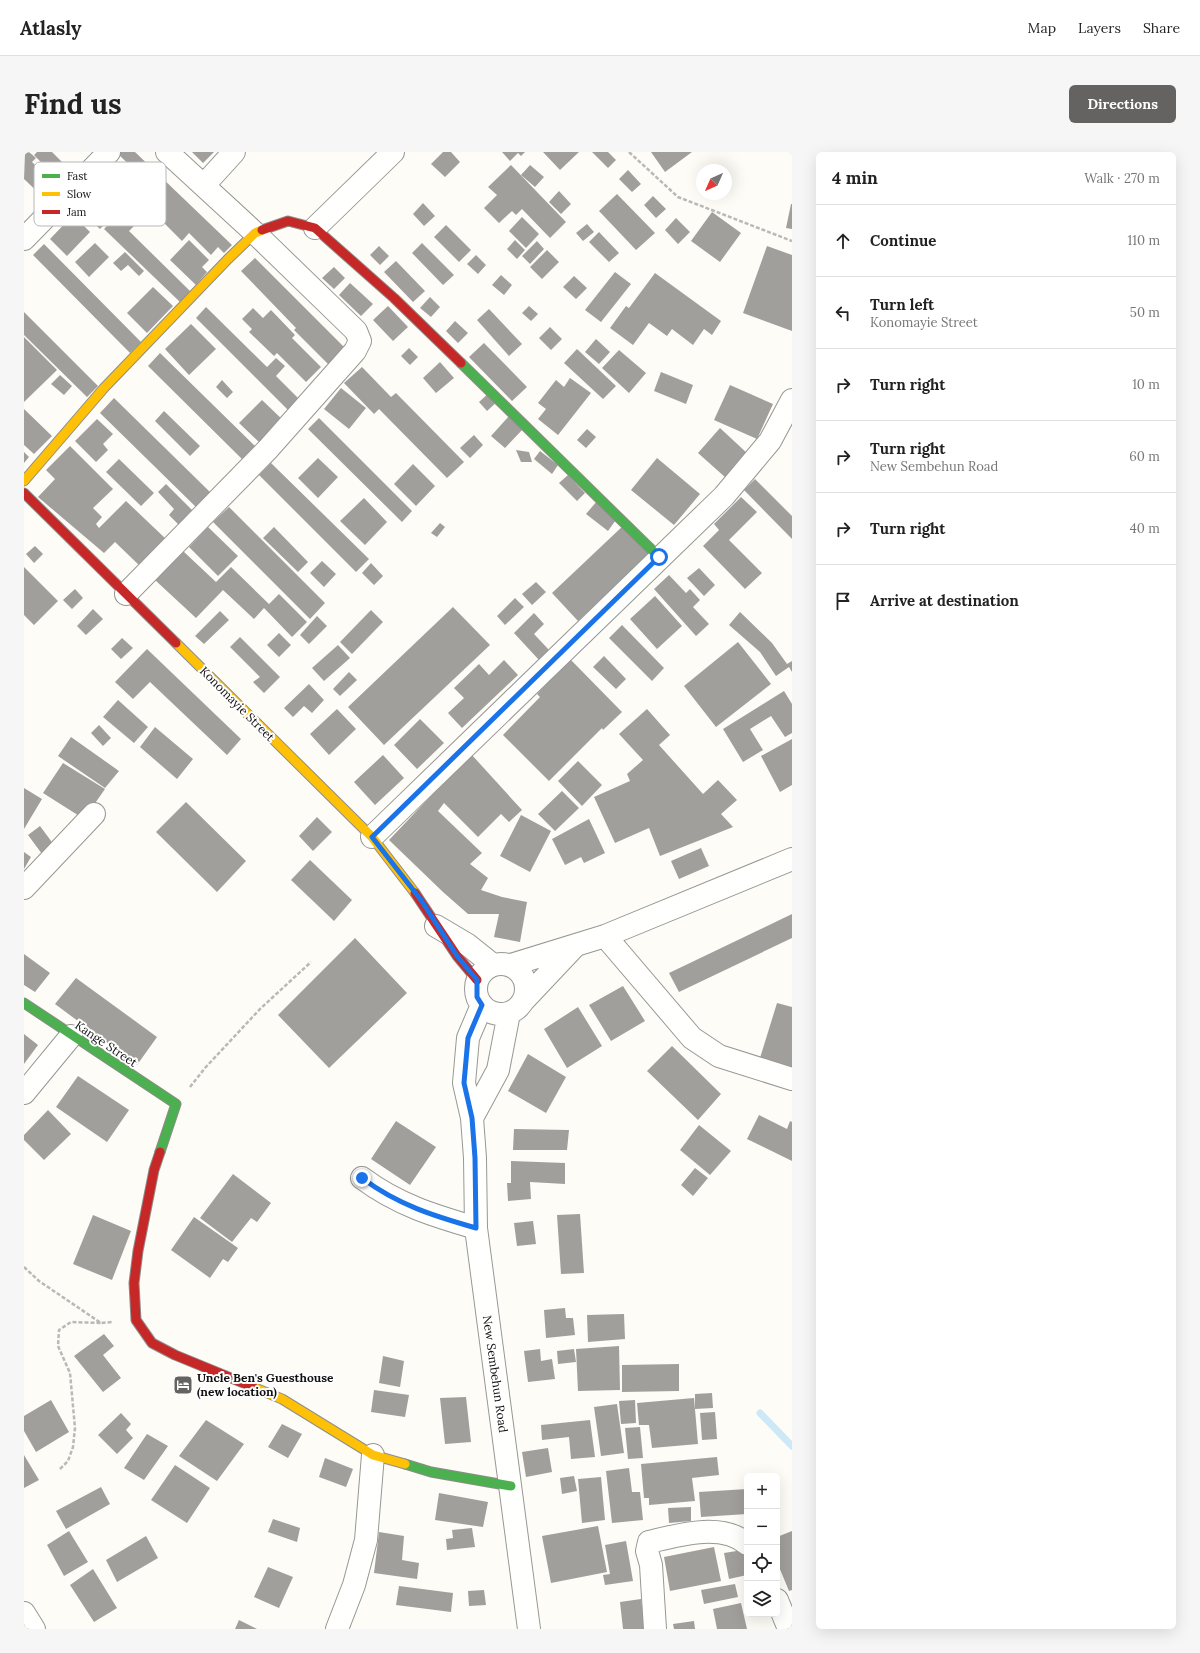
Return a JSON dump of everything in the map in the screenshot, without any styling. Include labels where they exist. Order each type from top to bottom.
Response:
[{"type":"street","points":[[99,162],[109,152]]},
{"type":"street","points":[[126,594],[268,449],[355,351],[360,341],[356,331],[204,185],[167,152]]},
{"type":"street","points":[[204,185],[234,152]]},
{"type":"street","points":[[315,228],[393,152]]},
{"type":"street","points":[[24,480],[104,388],[255,234],[288,222],[315,228],[394,298],[515,414],[659,557]]},
{"type":"street","points":[[24,239],[37,226]]},
{"type":"street","points":[[372,837],[659,557],[724,496],[770,441],[792,400]]},
{"type":"street","name":"Konomayie Street","points":[[24,493],[372,837],[421,900],[436,926],[457,956],[477,980]]},
{"type":"street","points":[[24,888],[94,814]]},
{"type":"street","points":[[575,946],[517,1007],[499,1014],[490,1012],[482,1005],[477,997],[477,980],[486,968],[575,946],[605,936],[792,859]]},
{"type":"street","name":"Konomayie Street","points":[[436,926],[502,965]]},
{"type":"street","points":[[605,936],[692,1038],[719,1056],[792,1079]]},
{"type":"street","points":[[472,1118],[498,1070],[517,1007],[527,992],[526,983],[518,970],[502,965]]},
{"type":"street","name":"Kange Street","points":[[24,1003],[71,1036],[176,1104]]},
{"type":"street","name":"New Sembehun Road","points":[[482,1005],[468,1038],[464,1083],[472,1118],[475,1158],[476,1228],[529,1629]]},
{"type":"street","points":[[24,1093],[71,1036]]},
{"type":"street","points":[[176,1104],[154,1170],[138,1251],[134,1283],[136,1320],[152,1343],[175,1355],[282,1399],[373,1455],[431,1472],[511,1486]]},
{"type":"street","points":[[362,1178],[382,1193],[424,1213],[476,1228]]},
{"type":"street","points":[[337,1629],[354,1585],[366,1540],[373,1455]]},
{"type":"street","points":[[655,1629],[651,1565],[647,1551],[649,1542],[692,1532],[717,1533],[741,1539],[744,1542]]},
{"type":"street","points":[[780,1607],[789,1629]]},
{"type":"street","points":[[24,1614],[34,1629]]},
{"type":"path","points":[[629,152],[678,197],[792,241]]},
{"type":"path","points":[[176,1104],[205,1068],[260,1009],[311,962]]},
{"type":"path","points":[[24,1267],[39,1281],[101,1323]]},
{"type":"path","points":[[60,1469],[68,1461],[73,1446],[75,1428],[70,1373],[58,1346],[59,1330],[71,1322],[101,1323],[136,1320]]},
{"type":"building","points":[[25,152],[29,152],[36,158],[32,162],[34,164],[34,188],[24,179]]},
{"type":"building","points":[[37,152],[52,152],[62,162],[41,162],[34,155]]},
{"type":"building","points":[[120,152],[135,152],[145,162],[126,162],[118,154]]},
{"type":"building","points":[[192,152],[214,152],[203,163]]},
{"type":"building","points":[[443,152],[451,152],[460,162],[445,177],[431,164]]},
{"type":"building","points":[[502,152],[525,152],[521,156],[518,153],[510,161]]},
{"type":"building","points":[[543,152],[579,152],[560,170]]},
{"type":"building","points":[[592,152],[608,152],[616,160],[608,168]]},
{"type":"building","points":[[651,152],[692,152],[665,172]]},
{"type":"building","points":[[511,165],[566,222],[550,238],[522,209],[516,215],[512,211],[499,223],[484,208],[497,195],[488,187]]},
{"type":"building","points":[[530,165],[544,177],[535,187],[521,175]]},
{"type":"building","points":[[628,170],[641,184],[632,192],[619,179]]},
{"type":"building","points":[[166,182],[232,245],[224,253],[218,247],[211,255],[189,233],[182,241],[166,225]]},
{"type":"building","points":[[559,191],[571,204],[561,214],[549,202]]},
{"type":"building","points":[[617,194],[655,233],[636,250],[599,211]]},
{"type":"building","points":[[653,196],[666,209],[656,218],[644,205]]},
{"type":"building","points":[[423,203],[435,216],[424,226],[413,214]]},
{"type":"building","points":[[792,204],[792,229],[786,228]]},
{"type":"building","points":[[712,212],[741,233],[720,262],[691,241]]},
{"type":"building","points":[[522,217],[539,234],[526,248],[509,231]]},
{"type":"building","points":[[676,218],[690,232],[678,244],[665,230]]},
{"type":"building","points":[[587,224],[594,232],[583,241],[576,233]]},
{"type":"building","points":[[446,225],[471,250],[459,262],[434,237]]},
{"type":"building","points":[[62,226],[84,226],[90,232],[67,256],[50,239]]},
{"type":"building","points":[[107,226],[134,226],[129,231],[190,291],[180,302],[104,229]]},
{"type":"building","points":[[599,232],[619,253],[609,262],[589,242]]},
{"type":"building","points":[[189,240],[209,260],[202,267],[207,272],[196,285],[170,260]]},
{"type":"building","points":[[515,240],[525,250],[517,259],[507,249]]},
{"type":"building","points":[[537,241],[544,249],[530,264],[522,256]]},
{"type":"building","points":[[95,243],[109,257],[89,277],[75,262]]},
{"type":"building","points":[[422,243],[454,275],[443,285],[412,253]]},
{"type":"building","points":[[44,244],[141,342],[130,353],[33,255]]},
{"type":"building","points":[[379,246],[389,256],[380,265],[370,255]]},
{"type":"building","points":[[767,246],[792,255],[792,331],[743,313]]},
{"type":"building","points":[[547,250],[559,262],[542,279],[530,267]]},
{"type":"building","points":[[125,252],[144,271],[139,276],[128,265],[121,271],[113,263]]},
{"type":"building","points":[[476,255],[486,265],[478,274],[467,264]]},
{"type":"building","points":[[255,258],[346,349],[329,365],[294,330],[296,328],[241,271]]},
{"type":"building","points":[[396,261],[425,291],[413,302],[384,272]]},
{"type":"building","points":[[334,267],[345,278],[334,289],[322,278]]},
{"type":"building","points":[[615,272],[631,284],[601,322],[585,310]]},
{"type":"building","points":[[655,273],[721,321],[712,335],[704,329],[693,345],[672,329],[667,336],[649,323],[633,345],[610,328],[626,306],[629,308]]},
{"type":"building","points":[[501,275],[512,285],[504,295],[492,285]]},
{"type":"building","points":[[574,276],[587,288],[576,299],[563,287]]},
{"type":"building","points":[[350,283],[373,304],[361,316],[339,295]]},
{"type":"building","points":[[153,287],[173,306],[147,333],[127,313]]},
{"type":"building","points":[[430,297],[440,307],[431,317],[420,308]]},
{"type":"building","points":[[388,306],[408,327],[393,341],[373,320]]},
{"type":"building","points":[[529,306],[538,314],[531,321],[522,313]]},
{"type":"building","points":[[206,307],[267,367],[276,358],[285,366],[276,376],[302,402],[291,413],[196,318]]},
{"type":"building","points":[[253,308],[263,318],[271,310],[295,335],[292,338],[321,367],[306,382],[277,353],[274,356],[249,332],[252,329],[242,319]]},
{"type":"building","points":[[489,309],[522,344],[509,356],[477,320]]},
{"type":"building","points":[[24,312],[98,386],[87,397],[24,335]]},
{"type":"building","points":[[455,321],[468,333],[458,343],[446,331]]},
{"type":"building","points":[[191,324],[216,349],[189,375],[165,349]]},
{"type":"building","points":[[550,327],[562,339],[551,350],[539,338]]},
{"type":"building","points":[[24,337],[57,370],[24,402]]},
{"type":"building","points":[[596,339],[610,352],[599,364],[585,352]]},
{"type":"building","points":[[484,343],[527,387],[512,401],[469,357]]},
{"type":"building","points":[[409,348],[418,357],[410,365],[401,356]]},
{"type":"building","points":[[577,349],[616,386],[603,399],[564,363]]},
{"type":"building","points":[[619,350],[646,373],[629,393],[602,368]]},
{"type":"building","points":[[160,353],[258,449],[245,462],[148,366]]},
{"type":"building","points":[[440,362],[454,378],[436,393],[423,378]]},
{"type":"building","points":[[362,367],[391,397],[396,393],[464,462],[447,478],[379,409],[374,414],[344,383]]},
{"type":"building","points":[[661,372],[693,385],[686,404],[654,391]]},
{"type":"building","points":[[60,375],[72,386],[64,395],[51,384]]},
{"type":"building","points":[[570,378],[591,393],[558,435],[538,419],[546,409],[538,403],[556,380],[564,387]]},
{"type":"building","points":[[222,380],[233,392],[227,398],[216,387]]},
{"type":"building","points":[[730,385],[773,404],[757,439],[714,420]]},
{"type":"building","points":[[341,388],[366,408],[349,429],[324,409]]},
{"type":"building","points":[[490,392],[498,401],[487,411],[479,402]]},
{"type":"building","points":[[114,398],[212,494],[198,509],[100,413]]},
{"type":"building","points":[[262,400],[285,422],[262,445],[239,423]]},
{"type":"building","points":[[24,409],[52,436],[34,454],[24,445]]},
{"type":"building","points":[[164,411],[200,446],[190,456],[155,421]]},
{"type":"building","points":[[509,416],[523,429],[505,448],[491,436]]},
{"type":"building","points":[[319,418],[412,511],[402,522],[308,429]]},
{"type":"building","points":[[97,419],[113,434],[103,444],[108,450],[96,462],[75,441]]},
{"type":"building","points":[[720,428],[748,454],[726,478],[698,453]]},
{"type":"building","points":[[587,429],[596,437],[586,448],[577,440]]},
{"type":"building","points":[[474,435],[483,445],[470,458],[460,448]]},
{"type":"building","points":[[70,446],[113,489],[93,508],[102,517],[96,524],[99,528],[126,501],[167,540],[141,567],[115,542],[104,553],[38,497],[55,479],[46,470]]},
{"type":"building","points":[[516,450],[529,452],[532,462],[521,462]]},
{"type":"building","points":[[540,451],[558,465],[552,474],[534,459]]},
{"type":"building","points":[[24,452],[29,457],[24,463]]},
{"type":"building","points":[[318,458],[338,477],[318,498],[298,478]]},
{"type":"building","points":[[657,458],[700,494],[674,525],[631,490]]},
{"type":"building","points":[[119,459],[154,493],[141,506],[106,472]]},
{"type":"building","points":[[271,463],[369,559],[356,572],[259,475]]},
{"type":"building","points":[[413,464],[435,486],[416,506],[394,484]]},
{"type":"building","points":[[568,475],[585,493],[577,501],[559,483]]},
{"type":"building","points":[[755,479],[792,516],[792,539],[744,490]]},
{"type":"building","points":[[166,484],[198,516],[184,530],[169,515],[174,509],[158,492]]},
{"type":"building","points":[[741,497],[757,512],[729,540],[762,573],[745,589],[703,546],[719,530],[714,524]]},
{"type":"building","points":[[364,498],[387,522],[365,545],[340,521]]},
{"type":"building","points":[[597,501],[618,517],[608,531],[586,514]]},
{"type":"building","points":[[229,507],[325,603],[310,619],[213,522]]},
{"type":"building","points":[[440,523],[445,527],[437,537],[431,533]]},
{"type":"building","points":[[625,524],[651,552],[578,621],[552,593]]},
{"type":"building","points":[[208,527],[238,556],[218,576],[189,547]]},
{"type":"building","points":[[274,527],[308,562],[298,572],[263,538]]},
{"type":"building","points":[[35,546],[43,554],[34,563],[26,554]]},
{"type":"building","points":[[183,551],[216,582],[231,567],[269,604],[279,594],[307,622],[292,637],[264,608],[254,619],[223,590],[196,618],[155,580]]},
{"type":"building","points":[[322,561],[336,574],[324,587],[310,573]]},
{"type":"building","points":[[371,563],[383,576],[374,585],[362,573]]},
{"type":"building","points":[[24,567],[58,601],[34,625],[24,615]]},
{"type":"building","points":[[699,568],[715,585],[704,596],[687,578]]},
{"type":"building","points":[[669,575],[686,593],[690,589],[700,600],[693,607],[709,624],[696,636],[654,589]]},
{"type":"building","points":[[536,582],[546,592],[532,605],[522,594]]},
{"type":"building","points":[[75,589],[83,598],[72,609],[63,600]]},
{"type":"building","points":[[655,596],[682,626],[657,649],[630,619]]},
{"type":"building","points":[[515,598],[524,607],[505,625],[497,616]]},
{"type":"building","points":[[453,607],[490,645],[384,745],[348,707]]},
{"type":"building","points":[[93,609],[103,619],[86,635],[77,626]]},
{"type":"building","points":[[371,610],[383,622],[352,654],[340,642]]},
{"type":"building","points":[[220,611],[229,620],[204,644],[195,636]]},
{"type":"building","points":[[740,612],[772,643],[787,664],[792,661],[792,672],[789,667],[776,676],[760,652],[729,625]]},
{"type":"building","points":[[534,613],[544,624],[534,634],[549,650],[539,660],[514,633]]},
{"type":"building","points":[[317,616],[327,626],[309,644],[300,635]]},
{"type":"building","points":[[622,625],[664,668],[652,681],[609,638]]},
{"type":"building","points":[[279,633],[291,645],[279,657],[267,645]]},
{"type":"building","points":[[240,637],[280,677],[264,693],[253,682],[260,677],[230,647]]},
{"type":"building","points":[[122,638],[133,648],[121,659],[111,649]]},
{"type":"building","points":[[738,642],[771,684],[716,727],[684,686]]},
{"type":"building","points":[[338,645],[350,658],[324,681],[312,668]]},
{"type":"building","points":[[147,649],[241,739],[227,755],[150,682],[133,699],[115,682]]},
{"type":"building","points":[[604,656],[626,679],[616,689],[593,667]]},
{"type":"building","points":[[570,659],[622,712],[603,730],[602,728],[549,781],[503,735],[540,697],[537,694]]},
{"type":"building","points":[[504,660],[518,675],[462,728],[448,713],[464,698],[454,688],[479,664],[489,675]]},
{"type":"building","points":[[349,672],[357,680],[340,696],[333,689]]},
{"type":"building","points":[[309,684],[324,700],[312,713],[304,706],[293,717],[284,708]]},
{"type":"building","points":[[784,691],[792,704],[792,733],[785,737],[771,716],[750,729],[763,750],[743,762],[723,729]]},
{"type":"building","points":[[118,700],[148,727],[134,743],[103,717]]},
{"type":"building","points":[[337,709],[356,729],[329,755],[310,734]]},
{"type":"building","points":[[647,709],[670,735],[659,745],[703,794],[718,780],[737,800],[721,814],[733,827],[660,856],[649,828],[615,843],[594,797],[630,781],[627,774],[643,760],[619,734]]},
{"type":"building","points":[[420,719],[444,743],[417,769],[394,745]]},
{"type":"building","points":[[99,725],[111,738],[103,746],[91,733]]},
{"type":"building","points":[[155,727],[193,759],[177,779],[140,747]]},
{"type":"building","points":[[71,737],[119,771],[105,788],[58,756]]},
{"type":"building","points":[[792,739],[792,785],[780,792],[761,756]]},
{"type":"building","points":[[471,754],[522,810],[509,822],[501,814],[478,837],[444,803],[438,811],[482,853],[470,864],[488,878],[481,890],[502,897],[527,902],[520,942],[494,937],[499,914],[468,914],[389,840]]},
{"type":"building","points":[[383,755],[404,778],[375,805],[354,782]]},
{"type":"building","points":[[578,761],[602,785],[582,806],[558,781]]},
{"type":"building","points":[[63,763],[105,789],[84,819],[43,793]]},
{"type":"building","points":[[24,788],[42,799],[24,829]]},
{"type":"building","points":[[562,791],[579,808],[555,831],[538,814]]},
{"type":"building","points":[[186,802],[246,861],[217,892],[156,832]]},
{"type":"building","points":[[521,815],[551,831],[530,872],[500,856]]},
{"type":"building","points":[[317,817],[332,832],[313,851],[299,836]]},
{"type":"building","points":[[589,819],[605,853],[584,863],[581,857],[565,865],[552,839]]},
{"type":"building","points":[[40,826],[57,849],[45,858],[28,835]]},
{"type":"building","points":[[701,848],[709,866],[679,879],[671,861]]},
{"type":"building","points":[[24,852],[31,857],[24,869]]},
{"type":"building","points":[[310,860],[352,900],[334,921],[291,880]]},
{"type":"building","points":[[792,914],[792,938],[679,992],[669,973]]},
{"type":"building","points":[[355,938],[407,993],[329,1068],[278,1015]]},
{"type":"building","points":[[24,954],[50,973],[35,992],[24,985]]},
{"type":"building","points":[[76,978],[157,1037],[137,1065],[55,1004]]},
{"type":"building","points":[[623,986],[645,1021],[611,1041],[589,1005]]},
{"type":"building","points":[[777,1003],[792,1007],[792,1069],[760,1058]]},
{"type":"building","points":[[578,1007],[602,1046],[567,1068],[544,1029]]},
{"type":"building","points":[[24,1034],[38,1045],[24,1064]]},
{"type":"building","points":[[672,1046],[721,1094],[698,1120],[647,1071]]},
{"type":"building","points":[[528,1054],[566,1077],[546,1113],[508,1091]]},
{"type":"building","points":[[78,1076],[129,1110],[107,1142],[56,1107]]},
{"type":"building","points":[[48,1110],[71,1134],[44,1160],[24,1140],[24,1135]]},
{"type":"building","points":[[759,1115],[787,1129],[790,1121],[792,1122],[792,1161],[747,1139]]},
{"type":"building","points":[[396,1121],[436,1147],[410,1185],[371,1159]]},
{"type":"building","points":[[699,1125],[731,1151],[710,1175],[680,1150]]},
{"type":"building","points":[[514,1129],[569,1130],[567,1150],[513,1150]]},
{"type":"building","points":[[511,1161],[565,1163],[565,1184],[530,1182],[531,1199],[508,1201],[507,1183],[511,1183]]},
{"type":"building","points":[[695,1168],[708,1178],[693,1196],[681,1185]]},
{"type":"building","points":[[233,1174],[271,1203],[257,1222],[251,1218],[232,1242],[200,1218]]},
{"type":"building","points":[[580,1214],[584,1273],[561,1274],[557,1215]]},
{"type":"building","points":[[93,1215],[131,1231],[112,1280],[73,1264]]},
{"type":"building","points":[[194,1217],[238,1248],[228,1262],[223,1259],[210,1278],[171,1250]]},
{"type":"building","points":[[533,1221],[536,1244],[517,1246],[514,1223]]},
{"type":"building","points":[[565,1308],[566,1318],[573,1318],[575,1335],[546,1338],[544,1310]]},
{"type":"building","points":[[624,1314],[625,1339],[588,1342],[587,1315]]},
{"type":"building","points":[[104,1334],[114,1346],[103,1355],[121,1378],[103,1392],[74,1356]]},
{"type":"building","points":[[619,1346],[620,1390],[578,1391],[576,1349]]},
{"type":"building","points":[[540,1349],[541,1361],[552,1359],[555,1379],[528,1382],[524,1351]]},
{"type":"building","points":[[574,1349],[576,1362],[558,1364],[557,1351]]},
{"type":"building","points":[[383,1356],[404,1361],[400,1387],[379,1383]]},
{"type":"building","points":[[679,1364],[679,1391],[622,1392],[622,1365]]},
{"type":"building","points":[[374,1390],[409,1395],[405,1417],[371,1412]]},
{"type":"building","points":[[712,1393],[713,1408],[695,1409],[695,1394]]},
{"type":"building","points":[[466,1397],[471,1442],[445,1444],[440,1398]]},
{"type":"building","points":[[694,1398],[698,1444],[652,1448],[649,1425],[639,1425],[637,1403]]},
{"type":"building","points":[[51,1400],[69,1432],[36,1452],[24,1431],[24,1416]]},
{"type":"building","points":[[635,1400],[636,1423],[621,1424],[619,1401]]},
{"type":"building","points":[[617,1404],[624,1453],[601,1456],[594,1407]]},
{"type":"building","points":[[715,1412],[717,1439],[702,1440],[700,1413]]},
{"type":"building","points":[[121,1413],[131,1424],[126,1430],[133,1438],[117,1454],[98,1435]]},
{"type":"building","points":[[206,1420],[244,1444],[217,1481],[179,1456]]},
{"type":"building","points":[[590,1420],[595,1457],[571,1459],[569,1437],[542,1440],[541,1425]]},
{"type":"building","points":[[282,1424],[302,1434],[288,1458],[268,1447]]},
{"type":"building","points":[[640,1427],[643,1458],[628,1459],[625,1428]]},
{"type":"building","points":[[147,1434],[168,1446],[144,1480],[124,1468]]},
{"type":"building","points":[[548,1448],[552,1472],[526,1477],[522,1452]]},
{"type":"building","points":[[24,1455],[39,1480],[24,1488]]},
{"type":"building","points":[[717,1457],[719,1475],[692,1478],[695,1501],[649,1505],[649,1498],[644,1498],[641,1464]]},
{"type":"building","points":[[325,1458],[353,1469],[346,1487],[319,1477]]},
{"type":"building","points":[[175,1465],[210,1488],[187,1523],[151,1500]]},
{"type":"building","points":[[629,1468],[632,1492],[640,1492],[643,1520],[612,1523],[606,1471]]},
{"type":"building","points":[[574,1476],[577,1491],[562,1494],[560,1478]]},
{"type":"building","points":[[601,1477],[605,1520],[582,1523],[578,1479]]},
{"type":"building","points":[[101,1487],[110,1504],[66,1529],[56,1511]]},
{"type":"building","points":[[744,1489],[744,1514],[701,1517],[699,1492]]},
{"type":"building","points":[[439,1493],[488,1502],[483,1527],[435,1520]]},
{"type":"building","points":[[691,1507],[691,1521],[669,1523],[668,1508]]},
{"type":"building","points":[[273,1519],[300,1528],[297,1542],[268,1532]]},
{"type":"building","points":[[598,1526],[607,1572],[551,1583],[542,1536]]},
{"type":"building","points":[[472,1528],[475,1547],[447,1550],[446,1539],[453,1538],[452,1530]]},
{"type":"building","points":[[69,1531],[88,1562],[64,1576],[47,1545]]},
{"type":"building","points":[[792,1531],[792,1590],[789,1591],[780,1569],[780,1536]]},
{"type":"building","points":[[379,1532],[404,1536],[402,1560],[419,1563],[417,1579],[374,1573]]},
{"type":"building","points":[[146,1536],[158,1558],[117,1582],[106,1560]]},
{"type":"building","points":[[626,1541],[633,1581],[605,1585],[603,1575],[610,1574],[605,1545]]},
{"type":"building","points":[[714,1547],[721,1581],[670,1591],[664,1557]]},
{"type":"building","points":[[743,1550],[744,1576],[729,1579],[724,1553]]},
{"type":"building","points":[[268,1567],[293,1577],[279,1608],[254,1597]]},
{"type":"building","points":[[93,1569],[117,1608],[94,1622],[70,1585]]},
{"type":"building","points":[[735,1584],[738,1597],[704,1604],[701,1590]]},
{"type":"building","points":[[399,1586],[453,1593],[451,1612],[396,1605]]},
{"type":"building","points":[[484,1590],[486,1605],[469,1606],[468,1591]]},
{"type":"building","points":[[641,1599],[645,1629],[623,1629],[620,1602]]},
{"type":"building","points":[[741,1603],[747,1629],[717,1629],[713,1609]]},
{"type":"building","points":[[239,1620],[257,1629],[235,1629]]},
{"type":"building","points":[[694,1621],[695,1629],[674,1629],[673,1624]]},
{"type":"waterway","points":[[760,1413],[792,1446]]},
{"type":"traffic: fast","points":[[461,363],[659,557]]},
{"type":"traffic: fast","points":[[24,1003],[176,1104],[160,1152]]},
{"type":"traffic: fast","points":[[405,1464],[431,1472],[511,1486]]},
{"type":"traffic: slow","points":[[24,481],[104,388],[228,259],[255,233],[262,230]]},
{"type":"traffic: slow","points":[[176,643],[372,837],[415,893]]},
{"type":"traffic: slow","points":[[253,1387],[282,1399],[373,1455],[405,1464]]},
{"type":"traffic: jam","points":[[262,230],[288,221],[315,228],[394,298],[461,363]]},
{"type":"traffic: jam","points":[[24,493],[176,643]]},
{"type":"traffic: jam","points":[[415,893],[457,956],[477,980]]},
{"type":"traffic: jam","points":[[160,1152],[154,1170],[138,1251],[134,1283],[136,1320],[152,1343],[175,1355],[253,1387]]},
{"type":"place","name":"Uncle Ben's Guesthouse (new location)","points":[[183,1385]]},
{"type":"route","points":[[362,1178],[382,1193],[424,1213],[476,1228],[475,1158],[472,1118],[464,1083],[468,1038],[482,1005],[477,997],[477,980],[457,956],[436,926],[421,900],[372,837],[659,557]]}]
